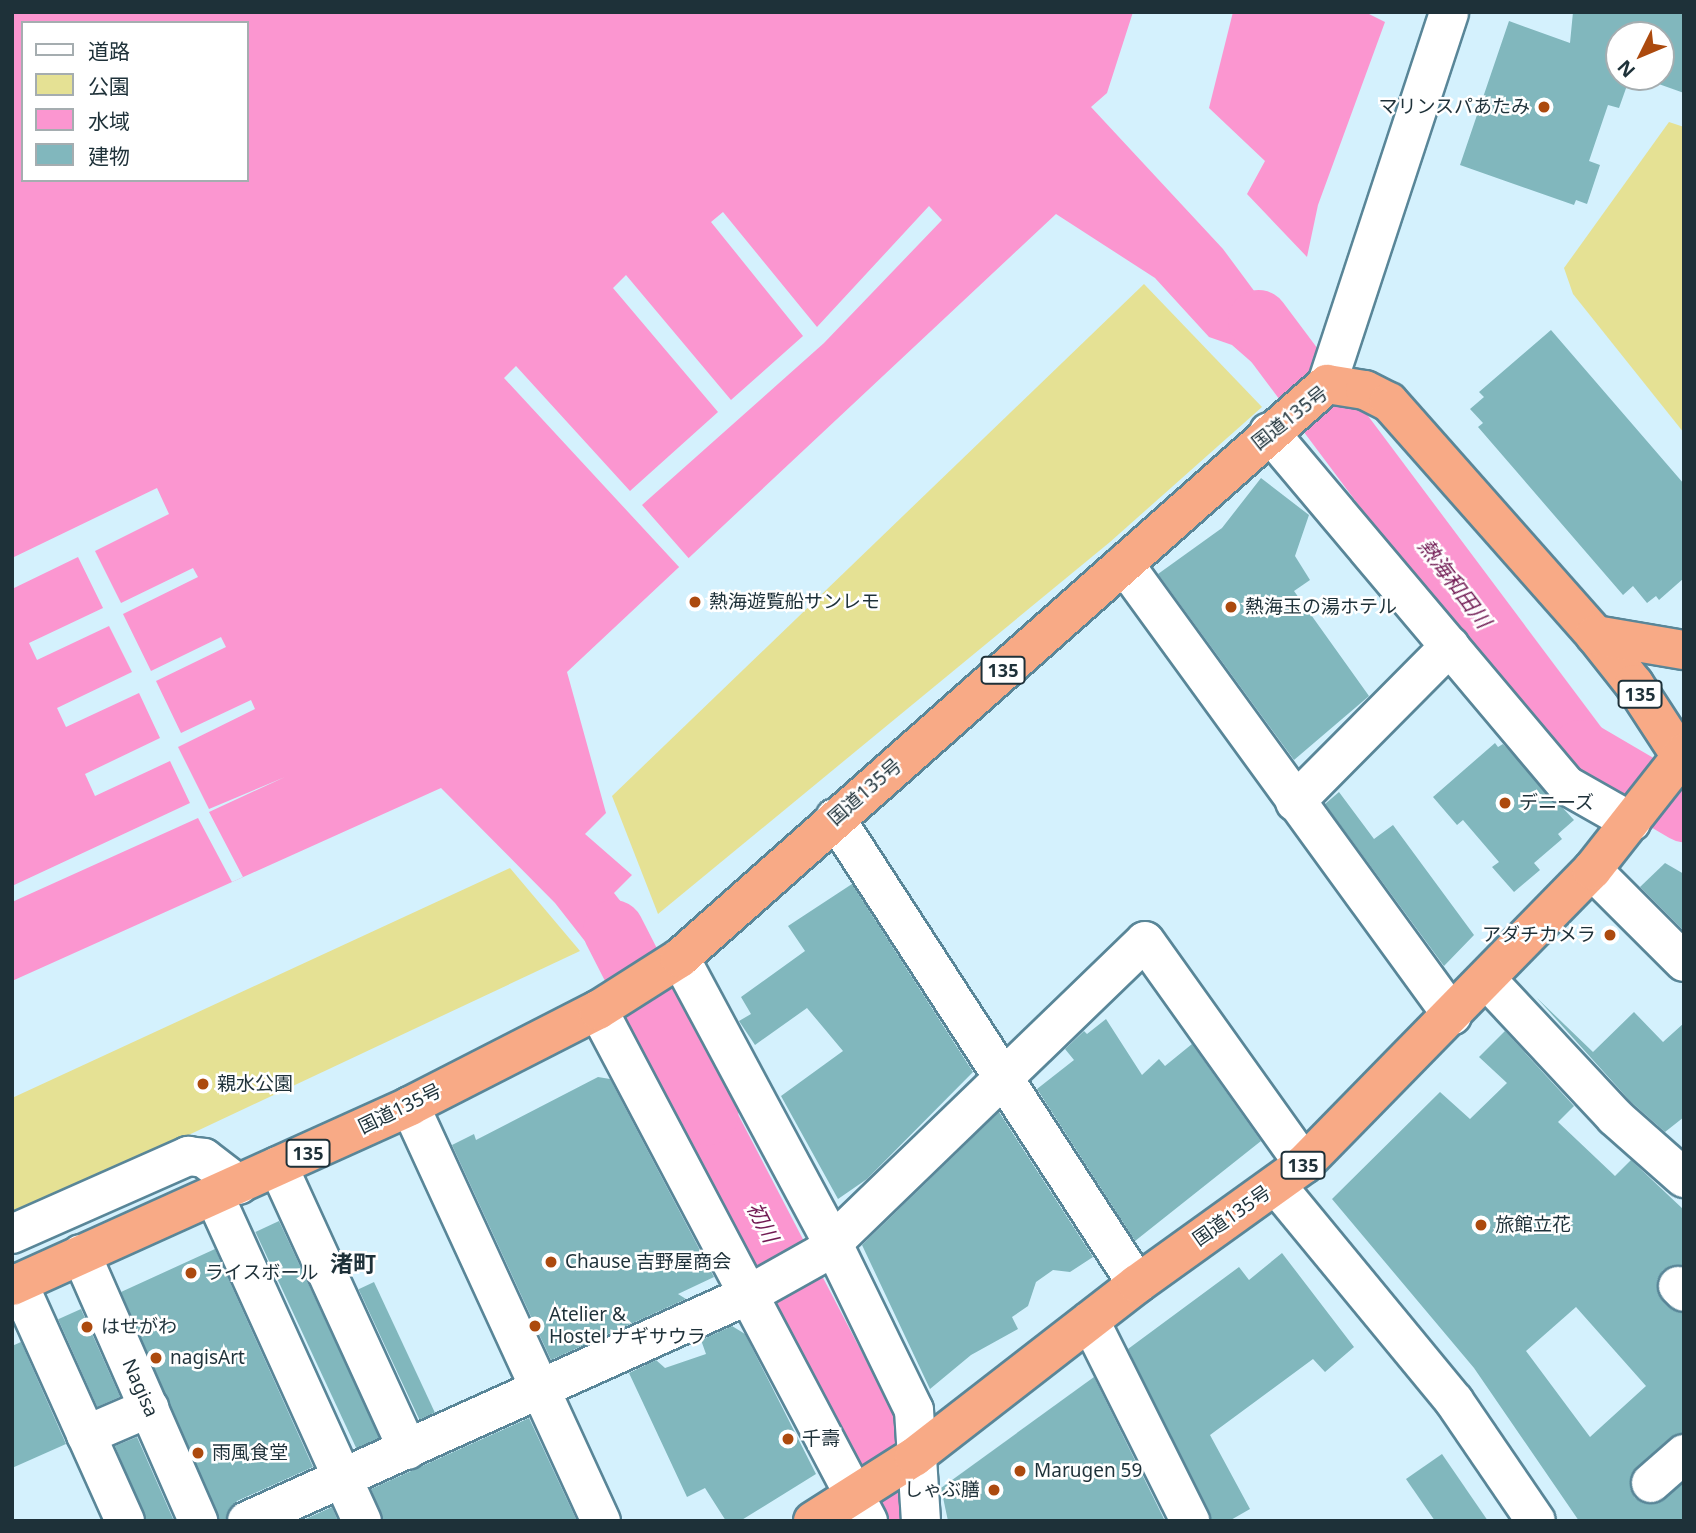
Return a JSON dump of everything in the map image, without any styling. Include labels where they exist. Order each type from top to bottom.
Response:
[{"type":"highway","name":"国道135号","points":[[15,1284],[410,1106],[598,1010],[680,958],[1269,432],[1327,384],[1365,390],[1389,402],[1595,635],[1634,684],[1683,756],[1592,870],[1487,980],[1290,1175],[1137,1284],[914,1457],[862,1507],[813,1521]]},
{"type":"highway","points":[[1595,635],[1684,650]]},
{"type":"street","points":[[1327,384],[1449,12]]},
{"type":"street","points":[[1269,432],[1566,785],[1634,817]]},
{"type":"street","points":[[1124,564],[1452,1015]]},
{"type":"street","points":[[1295,802],[1450,646]]},
{"type":"street","points":[[835,818],[1137,1284]]},
{"type":"street","points":[[1592,870],[1684,962]]},
{"type":"street","points":[[247,1521],[748,1294],[827,1248],[1145,941],[1290,1175],[1454,1401],[1536,1521]]},
{"type":"street","points":[[680,958],[827,1248],[914,1410],[914,1457],[920,1521]]},
{"type":"street","points":[[1487,980],[1615,1117],[1684,1178]]},
{"type":"street","points":[[598,1010],[834,1462],[862,1507]]},
{"type":"street","points":[[410,1106],[601,1521]]},
{"type":"street","points":[[12,1234],[188,1156],[204,1158],[227,1190],[362,1521]]},
{"type":"street","points":[[278,1166],[408,1450]]},
{"type":"street","name":"Nagisa","points":[[81,1254],[198,1521]]},
{"type":"street","points":[[15,1284],[125,1521]]},
{"type":"street","points":[[1090,1321],[1190,1521]]},
{"type":"street","points":[[86,1435],[149,1408]]},
{"type":"street","points":[[1651,1483],[1684,1454]]},
{"type":"green space","points":[[1669,122],[1684,127],[1684,433],[1573,294],[1564,268]]},
{"type":"green space","points":[[1144,284],[1262,407],[1110,542],[658,914],[612,796]]},
{"type":"green space","points":[[510,868],[580,951],[12,1218],[12,1098]]},
{"type":"water","points":[[12,12],[1133,12],[1107,93],[1091,107],[1223,249],[1301,354],[1273,381],[1232,345],[1209,337],[1155,278],[1056,214],[567,672],[606,813],[585,834],[632,875],[614,893],[640,926],[595,954],[555,903],[441,788],[12,981]]},
{"type":"water","points":[[1233,12],[1365,12],[1385,22],[1318,205],[1307,257],[1247,194],[1265,161],[1209,108]]},
{"type":"water","points":[[691,1024],[896,1418],[915,1521],[878,1521],[642,1055]]},
{"type":"pier","points":[[929,206],[942,220],[824,343],[642,505],[692,562],[680,568],[504,378],[516,366],[630,491],[718,412],[613,288],[626,275],[731,400],[803,336],[711,222],[723,212],[817,327]]},
{"type":"pier","points":[[157,488],[169,514],[95,551],[121,603],[193,568],[198,577],[123,614],[151,671],[221,637],[226,647],[156,681],[181,733],[251,700],[255,709],[178,747],[209,809],[285,777],[209,812],[243,877],[232,882],[198,818],[12,902],[12,886],[190,803],[170,761],[95,796],[85,774],[160,738],[139,693],[66,727],[57,708],[132,672],[109,626],[37,660],[29,643],[103,608],[78,557],[12,589],[12,558]]},
{"type":"building","name":"マリンスパあたみ","points":[[1573,12],[1684,12],[1684,93],[1675,90],[1675,21],[1605,21],[1605,91],[1625,91],[1619,108],[1608,105],[1589,161],[1600,165],[1587,204],[1576,200],[1574,205],[1460,165],[1509,21],[1570,43]]},
{"type":"building","points":[[1551,330],[1684,484],[1684,578],[1659,600],[1656,596],[1647,603],[1633,586],[1623,595],[1478,427],[1483,423],[1470,409],[1484,397],[1479,392]]},
{"type":"building","name":"熱海玉の湯ホテル","points":[[1261,478],[1309,515],[1295,556],[1310,580],[1294,591],[1369,696],[1294,760],[1158,574],[1222,528]]},
{"type":"building","points":[[1495,743],[1498,747],[1503,744],[1574,820],[1558,834],[1562,839],[1534,863],[1540,870],[1514,892],[1492,867],[1499,862],[1463,820],[1457,825],[1433,797]]},
{"type":"building","points":[[1339,792],[1374,839],[1393,825],[1474,935],[1444,966],[1325,804]]},
{"type":"building","points":[[1665,863],[1684,874],[1684,931],[1640,887]]},
{"type":"building","points":[[852,884],[973,1072],[867,1179],[838,1199],[781,1096],[843,1051],[807,1008],[755,1045],[739,1021],[751,1014],[741,997],[805,951],[788,926]]},
{"type":"building","points":[[1537,998],[1593,1052],[1634,1012],[1663,1042],[1684,1023],[1684,1117],[1665,1132],[1630,1101]]},
{"type":"building","points":[[1106,1019],[1142,1075],[1159,1059],[1165,1066],[1192,1044],[1261,1141],[1135,1241],[1037,1089],[1074,1060],[1065,1049],[1084,1031],[1087,1034]]},
{"type":"building","points":[[1505,1031],[1574,1106],[1558,1122],[1615,1176],[1631,1160],[1684,1210],[1684,1265],[1663,1270],[1657,1281],[1663,1301],[1684,1313],[1684,1433],[1670,1438],[1637,1467],[1630,1487],[1635,1498],[1655,1504],[1684,1483],[1684,1521],[1579,1521],[1474,1368],[1332,1199],[1440,1092],[1470,1119],[1507,1083],[1479,1057]],"holes":[[[1576,1307],[1646,1386],[1590,1437],[1526,1351]]]},
{"type":"building","points":[[598,1077],[610,1079],[714,1277],[678,1294],[686,1299],[551,1360],[452,1145],[474,1134],[476,1140]]},
{"type":"building","points":[[999,1112],[1093,1257],[1070,1272],[1053,1270],[1036,1282],[1028,1306],[1012,1317],[1018,1329],[971,1355],[930,1389],[862,1245]]},
{"type":"building","points":[[279,1221],[380,1438],[356,1449],[255,1232]]},
{"type":"building","points":[[215,1249],[313,1467],[237,1501],[225,1521],[219,1521],[121,1292]]},
{"type":"building","points":[[1282,1253],[1354,1347],[1325,1372],[1313,1359],[1210,1435],[1250,1509],[1229,1521],[1212,1521],[1128,1349],[1239,1267],[1249,1280]]},
{"type":"building","points":[[374,1282],[435,1413],[419,1420],[359,1289]]},
{"type":"building","points":[[81,1309],[120,1397],[97,1407],[58,1319]]},
{"type":"building","points":[[732,1326],[745,1334],[816,1474],[740,1521],[726,1521],[705,1488],[687,1497],[629,1373],[656,1360],[665,1368],[706,1354],[701,1340]]},
{"type":"building","points":[[21,1342],[66,1444],[12,1468],[12,1346]]},
{"type":"building","points":[[1094,1377],[1165,1521],[948,1521],[941,1488]]},
{"type":"building","points":[[529,1418],[577,1521],[383,1521],[371,1489]]},
{"type":"building","points":[[137,1437],[174,1521],[146,1521],[115,1446]]},
{"type":"building","points":[[1442,1454],[1488,1521],[1435,1521],[1406,1479]]},
{"type":"building","points":[[332,1507],[338,1521],[301,1521]]},
{"type":"waterway","name":"熱海和田川","points":[[1258,320],[1580,750],[1684,811]]},
{"type":"waterway","name":"初川","points":[[613,930],[707,1114]]},
{"type":"place","name":"マリンスパあたみ","points":[[1544,107]]},
{"type":"place","name":"熱海遊覧船サンレモ","points":[[695,602]]},
{"type":"place","name":"熱海玉の湯ホテル","points":[[1231,607]]},
{"type":"place","name":"デニーズ","points":[[1505,803]]},
{"type":"place","name":"アダチカメラ","points":[[1610,935]]},
{"type":"place","name":"親水公園","points":[[203,1084]]},
{"type":"place","name":"旅館立花","points":[[1481,1225]]},
{"type":"place","name":"Chause 吉野屋商会","points":[[551,1262]]},
{"type":"place","name":"ライスボール","points":[[191,1273]]},
{"type":"place","name":"Atelier & Hostel ナギサウラ","points":[[535,1326]]},
{"type":"place","name":"はせがわ","points":[[87,1327]]},
{"type":"place","name":"nagisArt","points":[[156,1358]]},
{"type":"place","name":"千壽","points":[[788,1439]]},
{"type":"place","name":"雨風食堂","points":[[198,1453]]},
{"type":"place","name":"Marugen 59","points":[[1020,1471]]},
{"type":"place","name":"しゃぶ膳","points":[[994,1490]]},
{"type":"district","name":"渚町","points":[[353,1263]]}]
